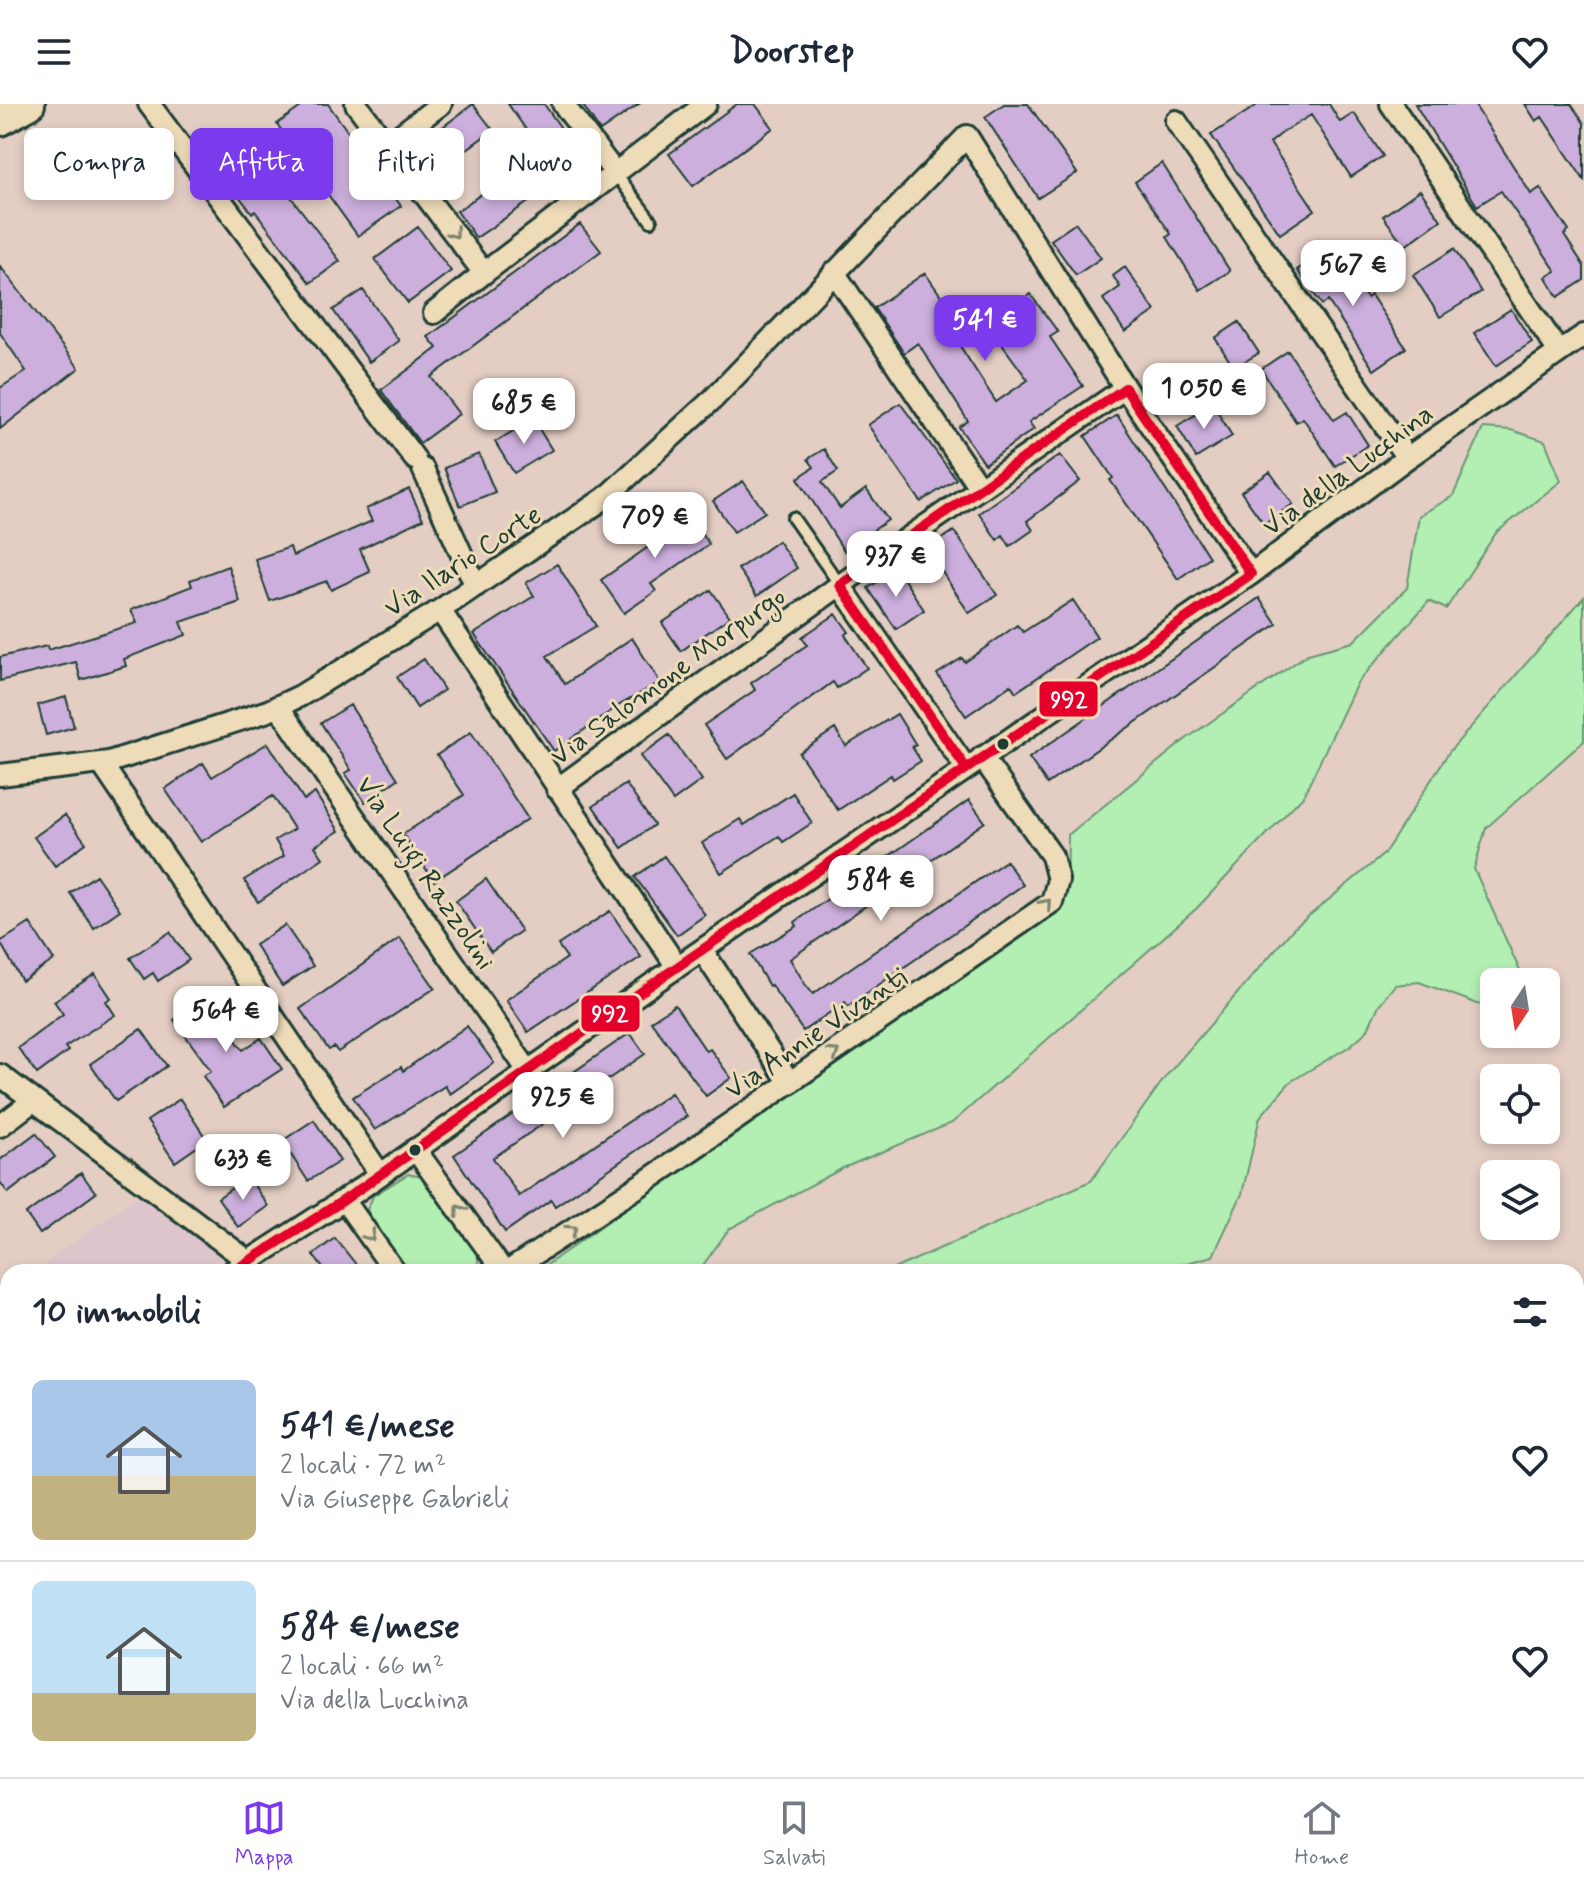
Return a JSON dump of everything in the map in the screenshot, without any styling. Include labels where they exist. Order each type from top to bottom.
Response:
[{"type":"main road","points":[[0,120],[29,104]]},
{"type":"street","points":[[149,104],[419,464],[476,586]]},
{"type":"street","points":[[356,104],[374,128]]},
{"type":"street","points":[[409,128],[441,104]]},
{"type":"street","points":[[563,104],[615,173]]},
{"type":"street","points":[[434,313],[706,104]]},
{"type":"street","points":[[1391,104],[1559,352]]},
{"type":"street","points":[[1176,121],[1407,458]]},
{"type":"street","name":"Via Ilario Corte","points":[[0,775],[101,763],[278,706],[440,610],[605,498],[713,399],[967,136],[1125,388]]},
{"type":"street","points":[[429,200],[484,273]]},
{"type":"street","points":[[834,272],[979,487]]},
{"type":"street","name":"Via della Lucchina","points":[[243,1264],[344,1200],[974,762],[1251,574],[1407,458],[1584,335]]},
{"type":"street","points":[[1125,388],[1251,574]]},
{"type":"street","name":"Via Salomone Morpurgo","points":[[557,789],[840,585],[1125,388]]},
{"type":"street","points":[[840,585],[974,762]]},
{"type":"street","points":[[440,610],[677,967]]},
{"type":"street","name":"Via Luigi Razzolini","points":[[278,706],[528,1071]]},
{"type":"street","name":"Via Annie Vivanti","points":[[518,1264],[790,1083],[1052,902],[1058,880],[1052,856],[974,762]]},
{"type":"street","points":[[101,763],[380,1174]]},
{"type":"street","points":[[702,950],[790,1083]]},
{"type":"street","points":[[0,1075],[237,1264]]},
{"type":"street","points":[[0,1126],[33,1101]]},
{"type":"street","points":[[415,1149],[500,1264]]},
{"type":"street","points":[[344,1200],[389,1264]]},
{"type":"lane","points":[[615,173],[651,221]]},
{"type":"lane","points":[[793,518],[840,585]]},
{"type":"shaded area","points":[[143,1192],[222,1257],[212,1264],[44,1263]]},
{"type":"green space","points":[[1483,428],[1511,430],[1545,441],[1561,481],[1496,533],[1446,609],[1429,601],[1357,683],[1304,795],[1197,908],[952,1123],[843,1168],[729,1229],[704,1264],[548,1264],[838,1057],[1051,914],[1067,896],[1068,835],[1186,739],[1308,654],[1353,642],[1407,588],[1419,516],[1453,496]]},
{"type":"green space","points":[[1584,597],[1584,741],[1486,828],[1474,869],[1519,968],[1480,968],[1480,1005],[1419,982],[1395,985],[1379,1005],[1367,1031],[1350,1046],[1290,1082],[1260,1117],[1242,1194],[1213,1256],[1183,1264],[905,1264],[1091,1181],[1166,1076],[1293,929],[1384,854],[1449,752]]},
{"type":"green space","points":[[408,1174],[426,1178],[477,1248],[478,1264],[400,1264],[367,1210],[373,1196]]},
{"type":"building","points":[[305,104],[328,104],[349,133],[349,200],[397,200],[401,206],[358,236],[332,200],[333,128],[280,128],[277,124]]},
{"type":"building","points":[[473,104],[491,128],[480,128],[480,139],[464,151],[464,128],[441,128]]},
{"type":"building","points":[[508,104],[544,104],[561,128],[525,128]]},
{"type":"building","points":[[582,104],[639,104],[601,130]]},
{"type":"building","points":[[737,104],[755,104],[773,128],[693,186],[669,154]]},
{"type":"building","points":[[1004,104],[1028,104],[1077,173],[1038,198],[985,117]]},
{"type":"building","points":[[1259,104],[1329,104],[1340,122],[1354,113],[1383,156],[1351,177],[1311,115],[1282,133],[1270,143],[1315,210],[1280,234],[1211,135]]},
{"type":"building","points":[[1415,104],[1474,104],[1531,194],[1540,188],[1569,231],[1564,235],[1584,266],[1584,280],[1558,297],[1546,277],[1556,271],[1501,191],[1477,206]]},
{"type":"building","points":[[1525,104],[1571,104],[1584,123],[1584,180],[1542,117],[1536,121]]},
{"type":"building","points":[[1162,163],[1230,271],[1200,290],[1167,237],[1171,234],[1135,182]]},
{"type":"building","points":[[1420,190],[1441,220],[1405,246],[1383,216]]},
{"type":"building","points":[[480,195],[480,200],[531,200],[476,238],[457,211]]},
{"type":"building","points":[[242,200],[293,200],[340,261],[310,283],[255,211],[252,213]]},
{"type":"building","points":[[1076,223],[1101,258],[1076,275],[1051,240]]},
{"type":"building","points":[[580,224],[601,251],[431,377],[459,414],[420,443],[381,390],[437,348],[428,337]]},
{"type":"building","points":[[418,227],[451,271],[408,303],[375,259]]},
{"type":"building","points":[[1331,247],[1367,298],[1371,295],[1406,348],[1374,370],[1328,301],[1322,305],[1297,270]]},
{"type":"building","points":[[1454,249],[1481,292],[1440,317],[1413,275]]},
{"type":"building","points":[[0,266],[79,368],[0,429],[0,388],[26,371],[0,333]]},
{"type":"building","points":[[1125,267],[1155,311],[1125,332],[1103,299],[1120,287],[1113,276]]},
{"type":"building","points":[[925,273],[956,317],[946,324],[996,402],[1028,380],[987,324],[1030,294],[1058,332],[1050,337],[1083,386],[1029,422],[1034,429],[985,464],[959,427],[968,421],[918,343],[904,353],[874,308]]},
{"type":"building","points":[[363,290],[399,341],[369,362],[333,310]]},
{"type":"building","points":[[1511,309],[1532,342],[1496,366],[1474,333]]},
{"type":"building","points":[[1239,322],[1259,353],[1234,368],[1215,338]]},
{"type":"building","points":[[1288,351],[1334,420],[1347,412],[1368,445],[1335,466],[1303,418],[1296,422],[1261,369]]},
{"type":"building","points":[[900,403],[956,479],[921,502],[868,425]]},
{"type":"building","points":[[1213,404],[1232,436],[1196,458],[1177,426]]},
{"type":"building","points":[[1117,415],[1209,557],[1178,579],[1110,480],[1113,478],[1085,436]]},
{"type":"building","points":[[533,419],[552,450],[514,473],[495,442]]},
{"type":"building","points":[[824,449],[838,471],[822,482],[840,508],[866,489],[888,520],[844,551],[798,478],[814,467],[808,459]]},
{"type":"building","points":[[479,454],[495,492],[460,506],[444,468]]},
{"type":"building","points":[[1060,455],[1080,481],[1027,521],[1033,530],[1010,546],[1003,535],[997,540],[979,513]]},
{"type":"building","points":[[1270,472],[1293,504],[1264,524],[1241,492]]},
{"type":"building","points":[[743,481],[765,512],[734,532],[713,501]]},
{"type":"building","points":[[409,489],[423,519],[360,549],[370,572],[331,590],[327,581],[270,601],[255,559],[290,547],[293,556],[372,521],[366,509]]},
{"type":"building","points":[[683,507],[709,544],[651,584],[656,591],[624,613],[601,580],[654,543],[647,532]]},
{"type":"building","points":[[954,531],[997,595],[969,613],[927,549]]},
{"type":"building","points":[[778,541],[797,568],[757,596],[738,569]]},
{"type":"building","points":[[557,564],[596,626],[547,656],[565,684],[632,638],[660,682],[618,706],[554,751],[474,634],[534,596],[526,583]]},
{"type":"building","points":[[228,566],[240,602],[181,622],[186,635],[124,659],[126,666],[81,680],[76,662],[0,681],[0,657],[47,646],[48,650],[137,623],[131,610],[192,586],[190,580]]},
{"type":"building","points":[[897,569],[924,610],[896,629],[868,588]]},
{"type":"building","points":[[711,590],[730,617],[681,651],[662,623]]},
{"type":"building","points":[[1259,598],[1277,624],[1047,784],[1029,758]]},
{"type":"building","points":[[1073,600],[1097,637],[1016,692],[1011,685],[966,716],[937,674],[962,658],[965,662],[1017,625],[1023,632]]},
{"type":"building","points":[[836,614],[849,632],[845,635],[867,668],[837,688],[833,682],[727,759],[704,725],[755,690],[751,683],[807,645],[802,637]]},
{"type":"building","points":[[424,659],[444,690],[417,708],[397,677]]},
{"type":"building","points":[[66,697],[74,727],[46,735],[38,705]]},
{"type":"building","points":[[350,705],[398,779],[365,802],[345,773],[351,770],[321,723]]},
{"type":"building","points":[[897,714],[916,745],[912,747],[921,761],[893,779],[891,775],[838,810],[799,753],[835,729],[846,746]]},
{"type":"building","points":[[471,732],[528,819],[434,881],[403,834],[464,795],[437,755]]},
{"type":"building","points":[[669,735],[702,780],[673,801],[640,756]]},
{"type":"building","points":[[268,743],[304,800],[315,793],[339,831],[315,846],[323,858],[258,902],[244,880],[284,856],[275,840],[294,829],[273,796],[201,842],[165,789],[203,763],[212,777]]},
{"type":"building","points":[[626,784],[654,825],[622,848],[593,806]]},
{"type":"building","points":[[793,793],[812,823],[783,842],[779,836],[721,873],[702,843],[740,819],[744,825]]},
{"type":"building","points":[[969,800],[985,822],[790,959],[805,984],[813,994],[1006,861],[1023,885],[848,1006],[845,1002],[803,1031],[769,986],[750,954],[797,926],[795,922]]},
{"type":"building","points":[[65,815],[86,843],[55,866],[34,837]]},
{"type":"building","points":[[664,856],[705,915],[677,935],[635,877]]},
{"type":"building","points":[[96,875],[120,910],[94,928],[70,893]]},
{"type":"building","points":[[486,879],[521,931],[491,952],[456,901]]},
{"type":"building","points":[[610,911],[641,957],[528,1032],[506,1000],[567,958],[558,945]]},
{"type":"building","points":[[30,923],[54,960],[22,981],[0,942]]},
{"type":"building","points":[[285,925],[313,966],[282,986],[255,945]]},
{"type":"building","points":[[170,932],[189,960],[158,981],[153,973],[144,979],[130,958]]},
{"type":"building","points":[[400,938],[435,988],[338,1052],[334,1047],[329,1050],[300,1009]]},
{"type":"building","points":[[95,974],[111,998],[106,1001],[115,1015],[65,1047],[68,1051],[37,1074],[18,1048],[63,1014],[54,1001]]},
{"type":"building","points":[[205,997],[243,1050],[261,1038],[282,1069],[224,1107],[203,1076],[211,1071],[174,1020]]},
{"type":"building","points":[[675,1005],[706,1051],[710,1049],[731,1078],[706,1096],[651,1021]]},
{"type":"building","points":[[467,1026],[494,1063],[450,1094],[445,1086],[375,1130],[353,1097],[401,1067],[403,1071]]},
{"type":"building","points":[[141,1029],[167,1066],[116,1101],[90,1064]]},
{"type":"building","points":[[630,1033],[645,1054],[493,1158],[519,1196],[671,1093],[687,1116],[555,1206],[551,1200],[505,1232],[454,1155]]},
{"type":"building","points":[[180,1099],[207,1140],[175,1162],[147,1121]]},
{"type":"building","points":[[314,1120],[340,1161],[308,1181],[282,1141]]},
{"type":"building","points":[[36,1133],[55,1157],[8,1193],[0,1182],[0,1160]]},
{"type":"building","points":[[81,1173],[96,1193],[40,1234],[26,1214]]},
{"type":"building","points":[[248,1177],[268,1206],[238,1227],[218,1198]]},
{"type":"building","points":[[335,1238],[356,1264],[320,1264],[313,1255]]},
{"type":"transit line","name":"992","points":[[244,1264],[344,1200],[658,980],[1251,574],[1125,388],[840,585],[966,768]]}]
